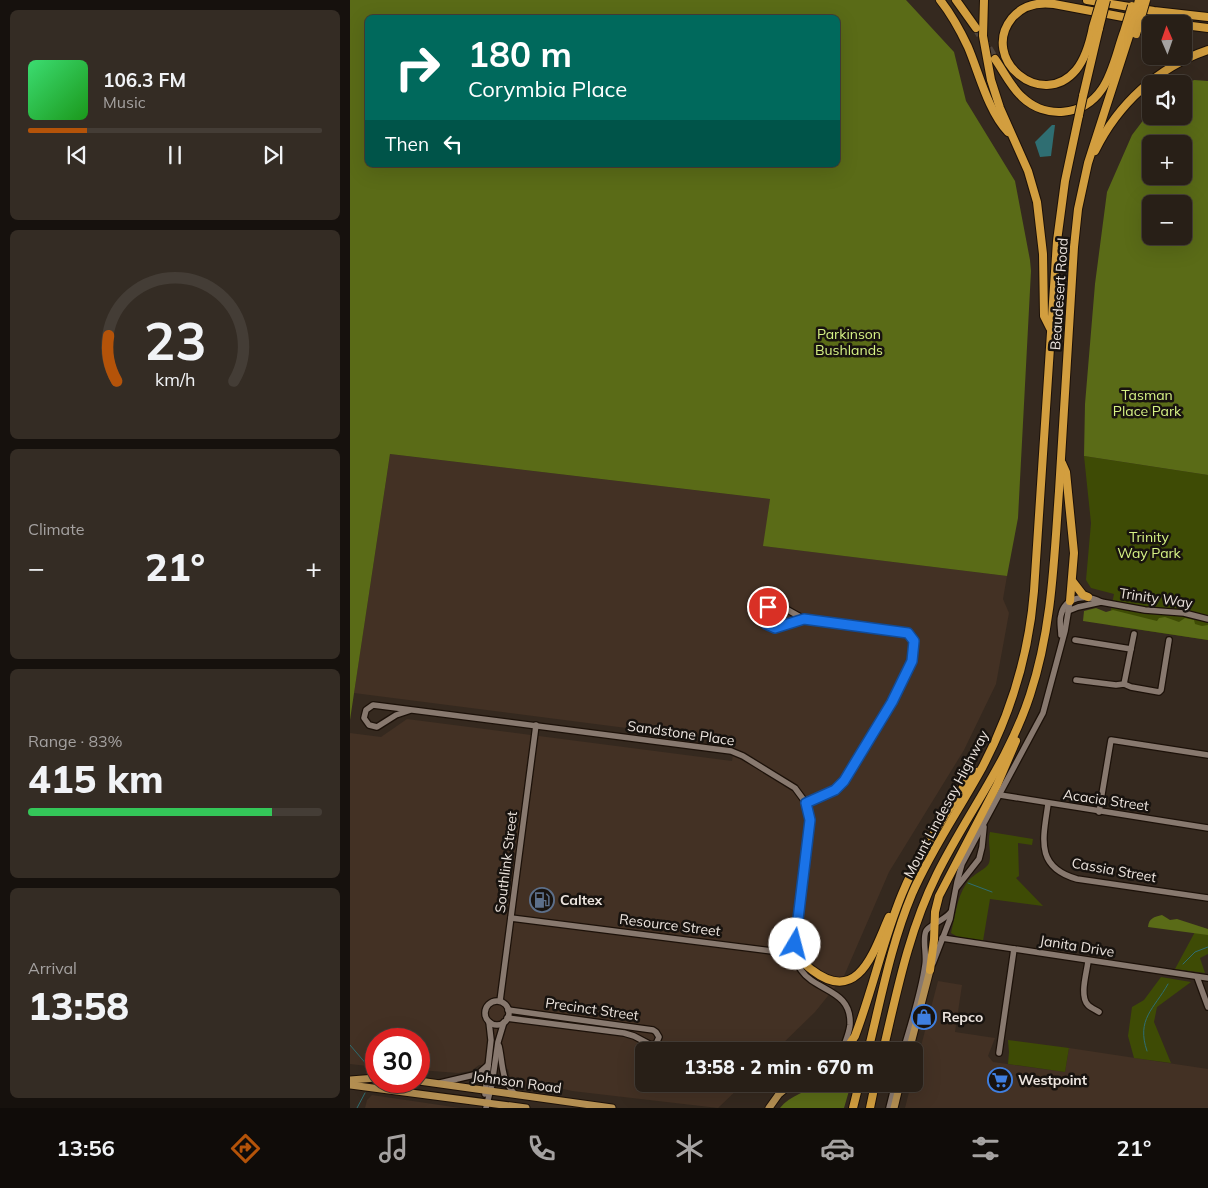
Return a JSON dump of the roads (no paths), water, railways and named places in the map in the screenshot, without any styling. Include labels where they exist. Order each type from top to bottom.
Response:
[{"type":"highway","points":[[940,0],[960,31],[1003,127],[1015,138]]},
{"type":"highway","points":[[956,0],[976,28]]},
{"type":"highway","points":[[984,0],[983,36],[988,70],[1000,108],[1028,170],[1037,202],[1043,254],[1044,316],[1051,330]]},
{"type":"highway","points":[[1087,0],[1154,11],[1208,17]]},
{"type":"highway","points":[[1101,0],[1096,28],[1080,65],[1072,74],[1059,82],[1041,84],[1024,79],[1014,72],[1006,57],[1004,40],[1008,24],[1016,14],[1033,4],[1054,4],[1123,17],[1142,20]]},
{"type":"highway","name":"Beaudesert Road","points":[[1033,596],[1061,209],[1096,28],[1106,0]]},
{"type":"highway","name":"Beaudesert Road","points":[[1051,598],[1078,209],[1084,176],[1130,33],[1138,0]]},
{"type":"highway","points":[[996,60],[1017,92],[1030,104],[1046,111],[1069,111],[1088,103],[1103,88],[1146,0]]},
{"type":"highway","points":[[1192,26],[1208,28]]},
{"type":"highway","points":[[1084,176],[1105,132],[1135,95],[1151,80],[1177,63],[1208,50]]},
{"type":"highway","points":[[1061,458],[1066,472],[1074,546],[1073,582],[1070,602]]},
{"type":"highway","points":[[1073,582],[1088,597]]},
{"type":"highway","name":"Mount Lindesay Highway","points":[[870,1042],[896,939],[912,894],[932,853],[981,769],[1000,732],[1014,692],[1028,636],[1033,596]]},
{"type":"highway","name":"Mount Lindesay Highway","points":[[885,1042],[903,967],[915,925],[928,891],[1021,722],[1037,672],[1047,628],[1051,598]]},
{"type":"highway","points":[[930,970],[935,912],[939,896],[1003,773],[1021,722]]},
{"type":"highway","points":[[853,1042],[901,896],[913,869],[933,833],[969,778],[981,769]]},
{"type":"highway","points":[[796,954],[813,971],[824,977],[841,981],[856,978],[866,967],[894,906],[901,896]]},
{"type":"highway","points":[[853,1108],[857,1092]]},
{"type":"highway","points":[[870,1108],[873,1092]]},
{"type":"main road","points":[[911,1042],[930,970]]},
{"type":"main road","points":[[350,1080],[365,1079]]},
{"type":"main road","name":"Johnson Road","points":[[430,1083],[612,1108]]},
{"type":"main road","name":"Johnson Road","points":[[350,1085],[487,1106],[526,1108]]},
{"type":"main road","points":[[769,1108],[781,1092]]},
{"type":"main road","points":[[894,1108],[898,1092]]},
{"type":"street","points":[[1062,637],[1060,617],[1063,609],[1070,602],[1078,598],[1088,597]]},
{"type":"street","name":"Trinity Way","points":[[1088,597],[1101,602],[1208,619]]},
{"type":"street","points":[[930,970],[950,919],[962,864],[985,825],[1043,713],[1070,602]]},
{"type":"street","name":"Trinity Way","points":[[1068,611],[1078,606],[1101,602]]},
{"type":"street","points":[[804,619],[775,628],[766,624],[764,615],[768,607],[777,604],[804,619],[908,633],[914,641],[912,661],[892,702],[844,781],[835,790],[806,803],[810,820],[795,944],[797,964],[805,975],[836,994],[847,1007],[850,1026],[846,1042]]},
{"type":"street","points":[[1124,684],[1134,634]]},
{"type":"street","points":[[1074,640],[1131,648]]},
{"type":"street","points":[[1076,680],[1116,685],[1124,684],[1159,692],[1161,690],[1168,640]]},
{"type":"street","name":"Sandstone Place","points":[[411,710],[396,714],[377,727],[369,725],[364,718],[366,710],[373,705],[731,751],[743,756],[795,788],[806,803]]},
{"type":"street","name":"Southlink Street","points":[[500,1001],[536,725]]},
{"type":"street","points":[[1099,812],[1111,740],[1208,755]]},
{"type":"street","name":"Acacia Street","points":[[1000,796],[1208,828]]},
{"type":"street","name":"Cassia Street","points":[[1048,804],[1043,838],[1044,850],[1048,861],[1057,871],[1065,876],[1208,898]]},
{"type":"street","points":[[957,887],[977,862],[981,853],[985,825]]},
{"type":"street","points":[[968,853],[976,851],[981,853]]},
{"type":"street","points":[[906,1042],[924,971],[926,956],[925,935],[927,929],[950,913]]},
{"type":"street","name":"Resource Street","points":[[511,918],[796,954]]},
{"type":"street","name":"Janita Drive","points":[[942,938],[1208,978]]},
{"type":"street","points":[[999,1053],[1014,950]]},
{"type":"street","points":[[1088,961],[1084,994],[1085,1001],[1088,1006],[1099,1012]]},
{"type":"street","points":[[1197,977],[1208,1007]]},
{"type":"street","points":[[487,1106],[490,1040],[489,1022],[485,1013],[487,1007],[492,1002],[500,1001],[505,1004],[508,1010],[498,1042],[488,1090]]},
{"type":"street","name":"Precinct Street","points":[[506,1020],[624,1033],[651,1045],[656,1044],[659,1037],[653,1030],[508,1010]]},
{"type":"street","points":[[534,1022],[536,1014]]},
{"type":"street","points":[[489,1022],[496,1024],[506,1020]]},
{"type":"street","points":[[498,1042],[504,1077],[509,1089],[515,1094]]},
{"type":"street","points":[[438,1084],[478,1074],[488,1066]]},
{"type":"street","points":[[888,1108],[893,1092]]},
{"type":"water","points":[[1052,125],[1055,125],[1051,156],[1040,157],[1035,142]]},
{"type":"waterway","points":[[968,883],[992,892]]},
{"type":"waterway","points":[[1183,964],[1195,952],[1208,947]]},
{"type":"waterway","points":[[1147,1051],[1144,1040],[1145,1022],[1168,984]]},
{"type":"waterway","points":[[350,1045],[365,1062]]},
{"type":"waterway","points":[[357,1108],[365,1093]]},
{"type":"tunnel","points":[[976,28],[995,59]]},
{"type":"place","name":"Caltex","points":[[542,900]]},
{"type":"place","name":"Repco","points":[[924,1017]]},
{"type":"place","name":"Westpoint","points":[[1000,1080]]},
{"type":"park label","name":"Parkinson Bushlands","points":[[849,342]]},
{"type":"park label","name":"Tasman Place Park","points":[[1147,404]]},
{"type":"park label","name":"Trinity Way Park","points":[[1149,546]]}]
